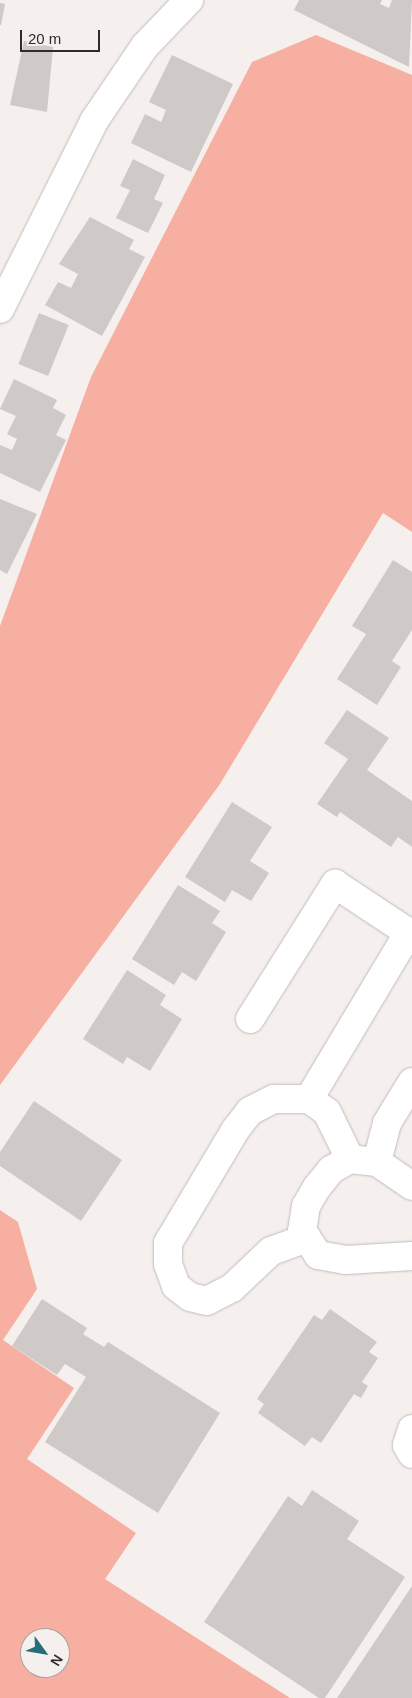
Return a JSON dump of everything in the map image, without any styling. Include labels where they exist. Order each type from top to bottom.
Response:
[{"type":"street","points":[[0,309],[99,113],[145,46],[189,0]]},
{"type":"street","points":[[250,1019],[335,884],[410,934],[309,1099]]},
{"type":"street","points":[[378,1162],[386,1123],[412,1082]]},
{"type":"street","points":[[307,1238],[271,1251],[232,1288],[208,1301],[190,1297],[176,1286],[168,1264],[168,1243],[250,1111],[274,1099],[309,1099],[327,1112],[350,1159]]},
{"type":"street","points":[[412,1186],[378,1162],[350,1159],[331,1170],[306,1206],[302,1231],[318,1256],[346,1260],[412,1256]]},
{"type":"street","points":[[412,1429],[407,1445],[412,1454]]},
{"type":"shaded area","points":[[316,35],[412,75],[412,532],[383,513],[220,784],[0,1085],[0,626],[91,377],[252,62]]},
{"type":"shaded area","points":[[0,1210],[18,1222],[37,1289],[3,1340],[74,1388],[27,1459],[136,1533],[105,1579],[290,1698],[0,1698]]},
{"type":"building","points":[[299,0],[382,0],[380,4],[389,8],[392,0],[412,0],[409,67],[294,10]]},
{"type":"building","points":[[0,3],[5,4],[1,25],[0,25]]},
{"type":"building","points":[[24,41],[53,47],[47,112],[10,105]]},
{"type":"building","points":[[172,55],[233,84],[191,172],[131,143],[145,114],[161,122],[166,110],[149,102]]},
{"type":"building","points":[[133,159],[165,175],[154,199],[163,203],[148,233],[116,218],[130,190],[120,186]]},
{"type":"building","points":[[90,217],[134,240],[129,249],[145,257],[102,336],[45,305],[58,282],[71,288],[78,274],[59,264]]},
{"type":"building","points":[[39,313],[69,325],[48,376],[18,364]]},
{"type":"building","points":[[14,379],[57,400],[53,408],[66,415],[56,435],[66,440],[40,492],[0,473],[0,445],[12,450],[17,439],[7,434],[16,416],[0,409]]},
{"type":"building","points":[[0,499],[37,514],[7,574],[0,570]]},
{"type":"building","points":[[393,560],[412,572],[412,630],[392,661],[401,667],[377,705],[337,679],[366,634],[352,626]]},
{"type":"building","points":[[347,710],[389,738],[367,770],[412,801],[412,847],[398,837],[391,847],[340,812],[337,817],[317,804],[348,759],[324,743]]},
{"type":"building","points":[[232,802],[272,827],[250,861],[269,873],[251,901],[232,890],[225,902],[185,877]]},
{"type":"building","points":[[178,885],[220,911],[212,923],[226,932],[196,981],[182,972],[174,985],[132,959]]},
{"type":"building","points":[[127,970],[166,995],[160,1005],[182,1019],[150,1071],[127,1057],[123,1064],[83,1039]]},
{"type":"building","points":[[34,1101],[122,1160],[81,1221],[0,1166],[0,1152]]},
{"type":"building","points":[[42,1299],[87,1328],[83,1334],[104,1347],[108,1342],[220,1413],[158,1513],[45,1442],[86,1377],[65,1364],[57,1375],[12,1346]]},
{"type":"building","points":[[330,1309],[377,1342],[369,1352],[378,1358],[362,1382],[368,1386],[361,1398],[354,1394],[321,1443],[312,1437],[305,1446],[258,1413],[264,1404],[257,1399],[314,1315],[322,1320]]},
{"type":"building","points":[[312,1490],[359,1521],[347,1539],[405,1577],[325,1698],[319,1698],[204,1622],[288,1496],[302,1506]]},
{"type":"building","points":[[412,1586],[412,1698],[337,1698]]}]
